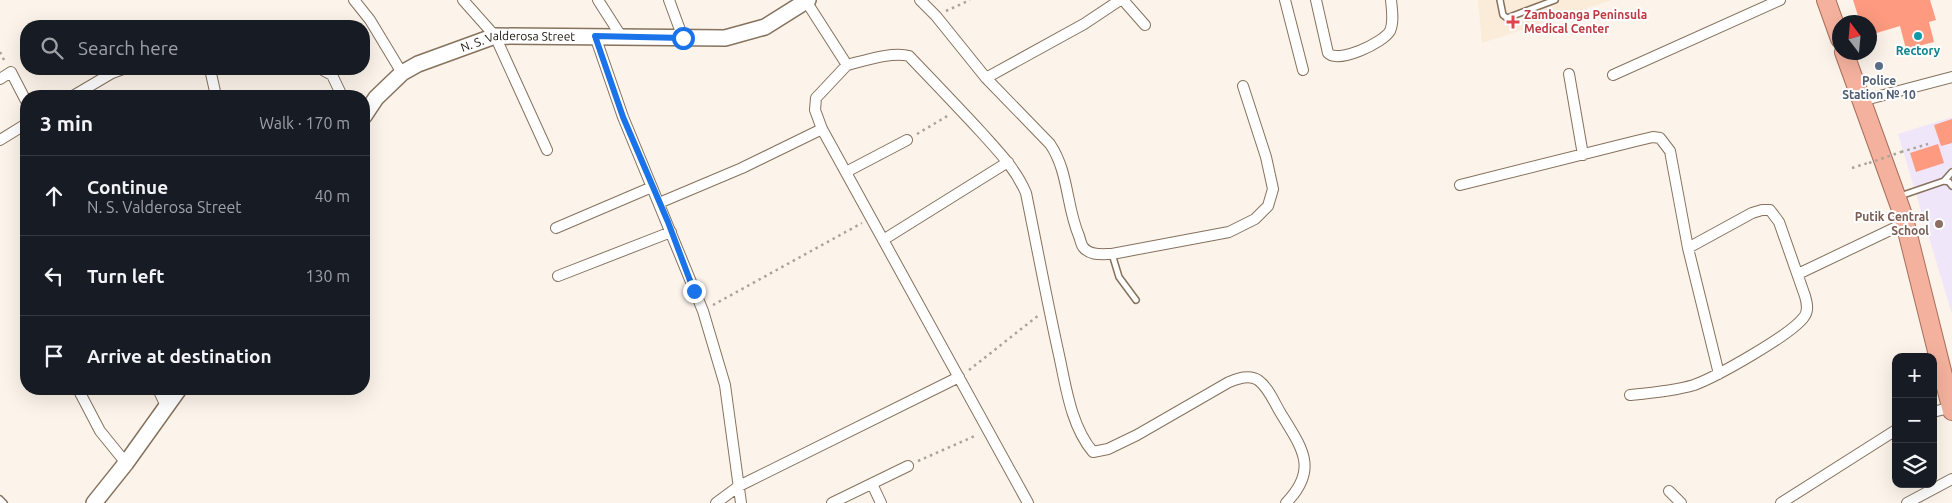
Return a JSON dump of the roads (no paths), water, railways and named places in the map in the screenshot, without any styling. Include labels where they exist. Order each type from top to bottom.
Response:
[{"type":"highway","points":[[1826,0],[1832,17]]},
{"type":"highway","points":[[1847,60],[1905,223],[1952,408]]},
{"type":"main road","name":"N. S. Valderosa Street","points":[[370,107],[376,98],[402,73],[418,64],[496,36],[725,38],[764,27],[807,1]]},
{"type":"main road","points":[[94,503],[126,463],[174,395]]},
{"type":"street","points":[[354,0],[370,20],[402,73]]},
{"type":"street","points":[[464,0],[496,36],[547,150]]},
{"type":"street","points":[[598,0],[622,36]]},
{"type":"street","points":[[669,0],[683,38]]},
{"type":"street","points":[[920,0],[936,16],[986,78],[1050,144],[1064,174],[1074,225],[1083,247],[1096,254],[1112,254],[1229,232],[1255,219],[1268,206],[1273,189],[1268,165],[1243,86]]},
{"type":"street","points":[[1285,0],[1303,70]]},
{"type":"street","points":[[1316,0],[1328,53],[1336,57],[1380,42],[1390,31],[1392,20],[1391,0]]},
{"type":"street","points":[[1614,75],[1780,0]]},
{"type":"street","points":[[807,1],[847,65]]},
{"type":"street","points":[[986,78],[1084,24],[1118,1],[1145,25]]},
{"type":"street","points":[[595,36],[623,117],[703,311],[725,385],[741,503]]},
{"type":"street","points":[[1028,503],[822,129],[815,110],[816,98],[847,65],[875,58],[906,55],[959,108],[1020,177],[1026,193],[1048,308],[1069,400],[1084,441],[1092,452],[1108,449],[1137,435],[1228,382],[1240,378],[1251,378],[1258,380],[1266,389],[1300,445],[1305,460],[1303,478],[1298,489],[1286,503]]},
{"type":"street","points":[[0,79],[11,72],[20,90]]},
{"type":"street","points":[[1569,74],[1583,155]]},
{"type":"street","points":[[83,90],[109,75]]},
{"type":"street","points":[[211,75],[215,90]]},
{"type":"street","points":[[332,75],[339,90]]},
{"type":"street","points":[[1861,101],[1952,77]]},
{"type":"street","points":[[0,140],[20,128]]},
{"type":"street","points":[[659,203],[742,168],[822,129]]},
{"type":"street","points":[[1460,186],[1653,137],[1660,138],[1665,142],[1670,151],[1688,248],[1719,374]]},
{"type":"street","points":[[846,172],[907,140]]},
{"type":"street","points":[[883,240],[1008,162]]},
{"type":"street","points":[[556,228],[652,187]]},
{"type":"street","points":[[1630,396],[1694,385],[1719,374],[1782,335],[1806,316],[1808,307],[1798,274],[1779,222],[1770,210],[1752,213],[1688,248]]},
{"type":"street","points":[[1798,274],[1905,223]]},
{"type":"street","points":[[558,276],[671,232]]},
{"type":"street","points":[[716,503],[739,486],[959,377]]},
{"type":"street","points":[[81,395],[100,431],[126,463]]},
{"type":"street","points":[[161,395],[166,406]]},
{"type":"street","points":[[1937,411],[1952,408]]},
{"type":"street","points":[[1781,503],[1892,433]]},
{"type":"street","points":[[832,503],[908,466]]},
{"type":"street","points":[[1906,503],[1952,479]]},
{"type":"street","points":[[872,484],[881,503]]},
{"type":"street","points":[[1669,490],[1681,503]]},
{"type":"lane","points":[[1500,0],[1503,15],[1507,18],[1555,0]]},
{"type":"lane","points":[[1897,197],[1944,181],[1952,172]]},
{"type":"lane","points":[[1944,181],[1949,182],[1952,186]]},
{"type":"lane","points":[[1112,254],[1119,277],[1136,300]]},
{"type":"lane","points":[[0,499],[4,503]]},
{"type":"place","name":"Zamboanga Peninsula Medical Center","points":[[1513,22]]},
{"type":"place","name":"Rectory","points":[[1918,36]]},
{"type":"place","name":"Police Station № 10","points":[[1879,66]]},
{"type":"place","name":"Putik Central School","points":[[1939,224]]}]
